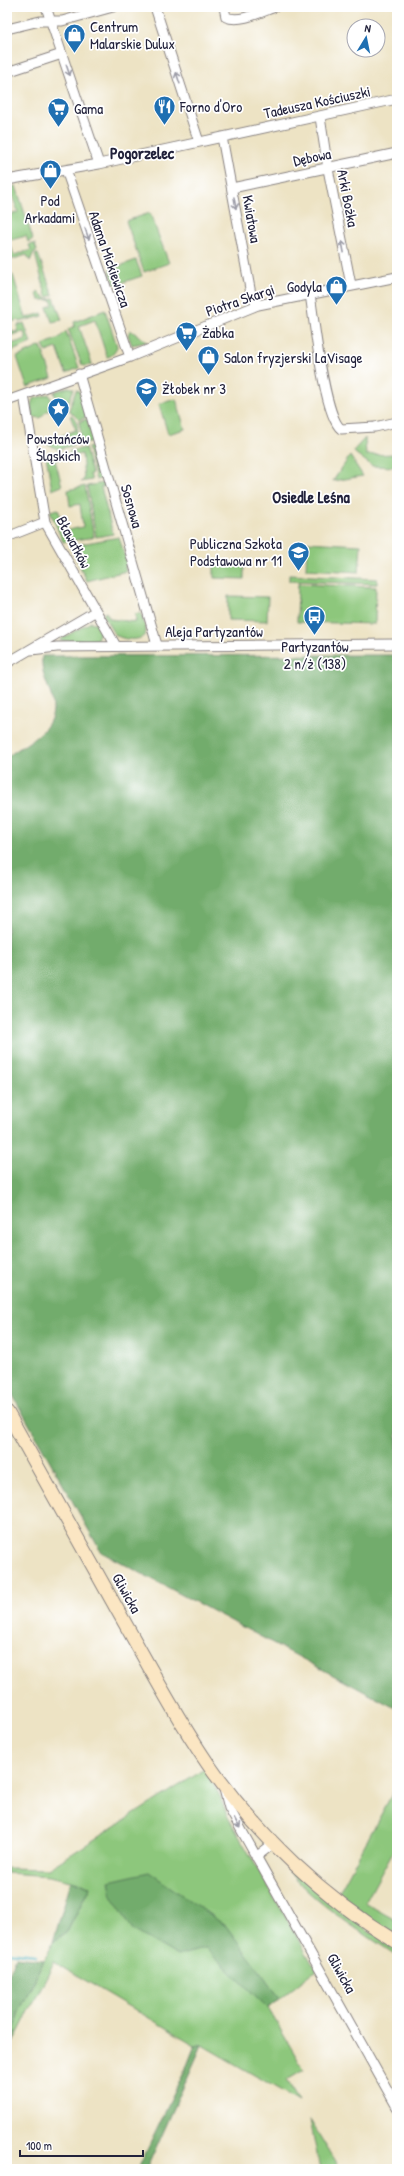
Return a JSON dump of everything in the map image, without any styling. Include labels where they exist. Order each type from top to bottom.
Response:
[{"type":"main road","name":"Gliwicka","points":[[7,1412],[166,1695],[196,1746],[224,1787],[274,1843],[335,1899],[362,1920],[397,1942]]},
{"type":"street","points":[[46,7],[99,164]]},
{"type":"street","points":[[7,30],[40,21],[62,21],[113,7]]},
{"type":"street","points":[[155,7],[199,142]]},
{"type":"street","points":[[224,7],[226,18],[232,20],[275,7]]},
{"type":"street","points":[[7,72],[62,54]]},
{"type":"street","name":"Tadeusza Kościuszki","points":[[7,180],[99,164],[397,99]]},
{"type":"street","name":"Arki Bożka","points":[[320,117],[328,169],[351,285]]},
{"type":"street","name":"Kwiatowa","points":[[222,137],[251,294],[258,305]]},
{"type":"street","name":"Dębowa","points":[[232,188],[328,169],[397,153]]},
{"type":"street","name":"Adama Mickiewicza","points":[[66,170],[130,357]]},
{"type":"street","name":"Piotra Skargi","points":[[7,401],[130,357],[258,305],[351,285],[397,277]]},
{"type":"street","points":[[310,294],[326,398],[337,426],[341,429],[375,427],[397,422]]},
{"type":"street","name":"Sosnowa","points":[[79,374],[157,645]]},
{"type":"street","name":"Bławatków","points":[[24,395],[45,522],[116,646]]},
{"type":"street","points":[[7,537],[45,522]]},
{"type":"street","points":[[7,663],[96,611]]},
{"type":"street","name":"Aleja Partyzantów","points":[[31,650],[57,646],[397,644]]},
{"type":"street","name":"Gliwicka","points":[[224,1787],[229,1808],[397,2107]]},
{"type":"street","points":[[256,1857],[274,1843]]},
{"type":"green space","points":[[16,186],[33,239],[28,242],[26,236],[7,241],[7,216],[18,212],[9,187]]},
{"type":"green space","points":[[150,213],[169,263],[144,272],[126,221]]},
{"type":"green space","points":[[35,244],[37,251],[34,252],[30,261],[27,255],[10,260],[7,247],[11,246],[14,255],[31,250],[29,245]]},
{"type":"green space","points":[[35,254],[38,254],[53,295],[48,297],[46,295]]},
{"type":"green space","points":[[136,260],[142,276],[115,285],[109,270]]},
{"type":"green space","points":[[7,273],[8,276],[13,275],[26,318],[42,313],[43,316],[19,322],[18,320],[7,323]]},
{"type":"green space","points":[[38,292],[47,299],[54,298],[62,320],[52,322],[47,307],[53,305],[51,300],[39,300],[37,294]]},
{"type":"green space","points":[[105,310],[117,346],[116,350],[113,354],[107,357],[95,320],[79,326],[92,364],[85,366],[82,365],[68,329],[75,326],[74,322]]},
{"type":"green space","points":[[24,323],[31,343],[10,352],[8,345],[26,339],[24,332],[8,336],[7,328],[10,327],[12,332],[17,332],[18,325]]},
{"type":"green space","points":[[130,330],[147,342],[132,345],[128,335]]},
{"type":"green space","points":[[66,331],[79,368],[66,373],[57,348],[46,352],[43,345],[59,338]]},
{"type":"green space","points":[[41,346],[52,378],[27,387],[17,357]]},
{"type":"green space","points":[[69,387],[74,389],[66,408],[60,408],[54,392]]},
{"type":"green space","points":[[76,390],[79,391],[86,417],[79,420],[69,410]]},
{"type":"green space","points":[[49,394],[55,408],[47,411],[40,418],[33,417],[31,405],[33,399]]},
{"type":"green space","points":[[176,399],[185,429],[168,434],[159,404]]},
{"type":"green space","points":[[72,415],[77,423],[78,430],[72,446],[57,449],[45,442],[76,430],[70,416]]},
{"type":"green space","points":[[87,419],[93,441],[76,445],[81,433],[79,422]]},
{"type":"green space","points":[[365,438],[366,455],[397,454],[397,467],[372,466],[355,453],[354,450]]},
{"type":"green space","points":[[88,447],[94,447],[103,478],[96,480]]},
{"type":"green space","points":[[85,448],[92,473],[90,474],[92,480],[81,482],[84,479],[82,454],[70,456],[69,451]]},
{"type":"green space","points":[[66,452],[66,457],[55,460],[62,486],[52,490],[46,456]]},
{"type":"green space","points":[[350,456],[363,476],[333,481]]},
{"type":"green space","points":[[104,483],[108,486],[101,487],[113,534],[96,537],[87,486]]},
{"type":"green space","points":[[85,486],[94,537],[63,542],[50,511],[58,509],[63,531],[83,527],[80,504],[70,506],[68,490]]},
{"type":"green space","points":[[119,537],[126,560],[128,559],[129,564],[125,566],[126,571],[87,581],[70,546]]},
{"type":"green space","points":[[307,542],[361,545],[359,572],[306,569]]},
{"type":"green space","points":[[214,561],[244,563],[244,579],[214,578]]},
{"type":"green space","points":[[289,575],[377,579],[377,584],[289,581]]},
{"type":"green space","points":[[298,584],[376,587],[375,624],[297,622]]},
{"type":"green space","points":[[228,596],[268,597],[267,621],[228,620]]},
{"type":"green space","points":[[106,612],[110,619],[136,622],[135,614],[141,613],[146,629],[145,635],[138,639],[119,637],[112,630],[103,614]]},
{"type":"green space","points":[[91,622],[98,624],[101,629],[97,639],[91,641],[60,641],[61,639]]},
{"type":"green space","points":[[397,655],[397,1709],[101,1552],[7,1385],[7,757],[35,738],[48,724],[52,715],[53,704],[45,679],[42,656]]},
{"type":"green space","points":[[205,1769],[218,1792],[228,1817],[316,1970],[268,2008],[304,2070],[287,2080],[299,2101],[202,2045],[195,2045],[54,1962],[13,2043],[18,2014],[53,1942],[67,1932],[90,1886],[50,1876],[7,1873],[7,1868],[48,1869]]},
{"type":"green space","points":[[397,1785],[397,1844],[365,1903],[397,1921],[397,1936],[380,1926],[338,1894]]},
{"type":"green space","points":[[283,1860],[342,1913],[397,1949],[397,1956],[334,1913],[318,1900],[291,1874]]},
{"type":"green space","points":[[149,1872],[226,1926],[280,1998],[268,2008],[206,1948],[178,1956],[133,1930],[112,1897],[109,1881]]},
{"type":"green space","points":[[71,1881],[90,1886],[67,1932],[53,1942]]},
{"type":"green space","points":[[15,1957],[44,1960],[18,2014],[13,2043],[7,2055],[7,1979]]},
{"type":"green space","points":[[195,2045],[202,2045],[147,2169],[138,2169],[186,2068]]},
{"type":"green space","points":[[310,2120],[340,2169],[320,2169]]},
{"type":"waterway","points":[[7,1952],[36,1955]]},
{"type":"place","name":"Centrum Malarskie Dulux","points":[[75,54]]},
{"type":"place","name":"Forno d'Oro","points":[[165,126]]},
{"type":"place","name":"Gama","points":[[58,128]]},
{"type":"place","name":"Pod Arkadami","points":[[50,190]]},
{"type":"place","name":"Godyla","points":[[337,306]]},
{"type":"place","name":"Żabka","points":[[186,352]]},
{"type":"place","name":"Salon fryzjerski LaVisage","points":[[208,376]]},
{"type":"place","name":"Żłobek nr 3","points":[[147,408]]},
{"type":"place","name":"Powstańców Śląskich","points":[[58,428]]},
{"type":"place","name":"Publiczna Szkoła Podstawowa nr 11","points":[[298,572]]},
{"type":"place","name":"Partyzantów 2 n/ż (138)","points":[[315,636]]},
{"type":"district","name":"Pogorzelec","points":[[142,153]]},
{"type":"district","name":"Osiedle Leśna","points":[[311,497]]}]
